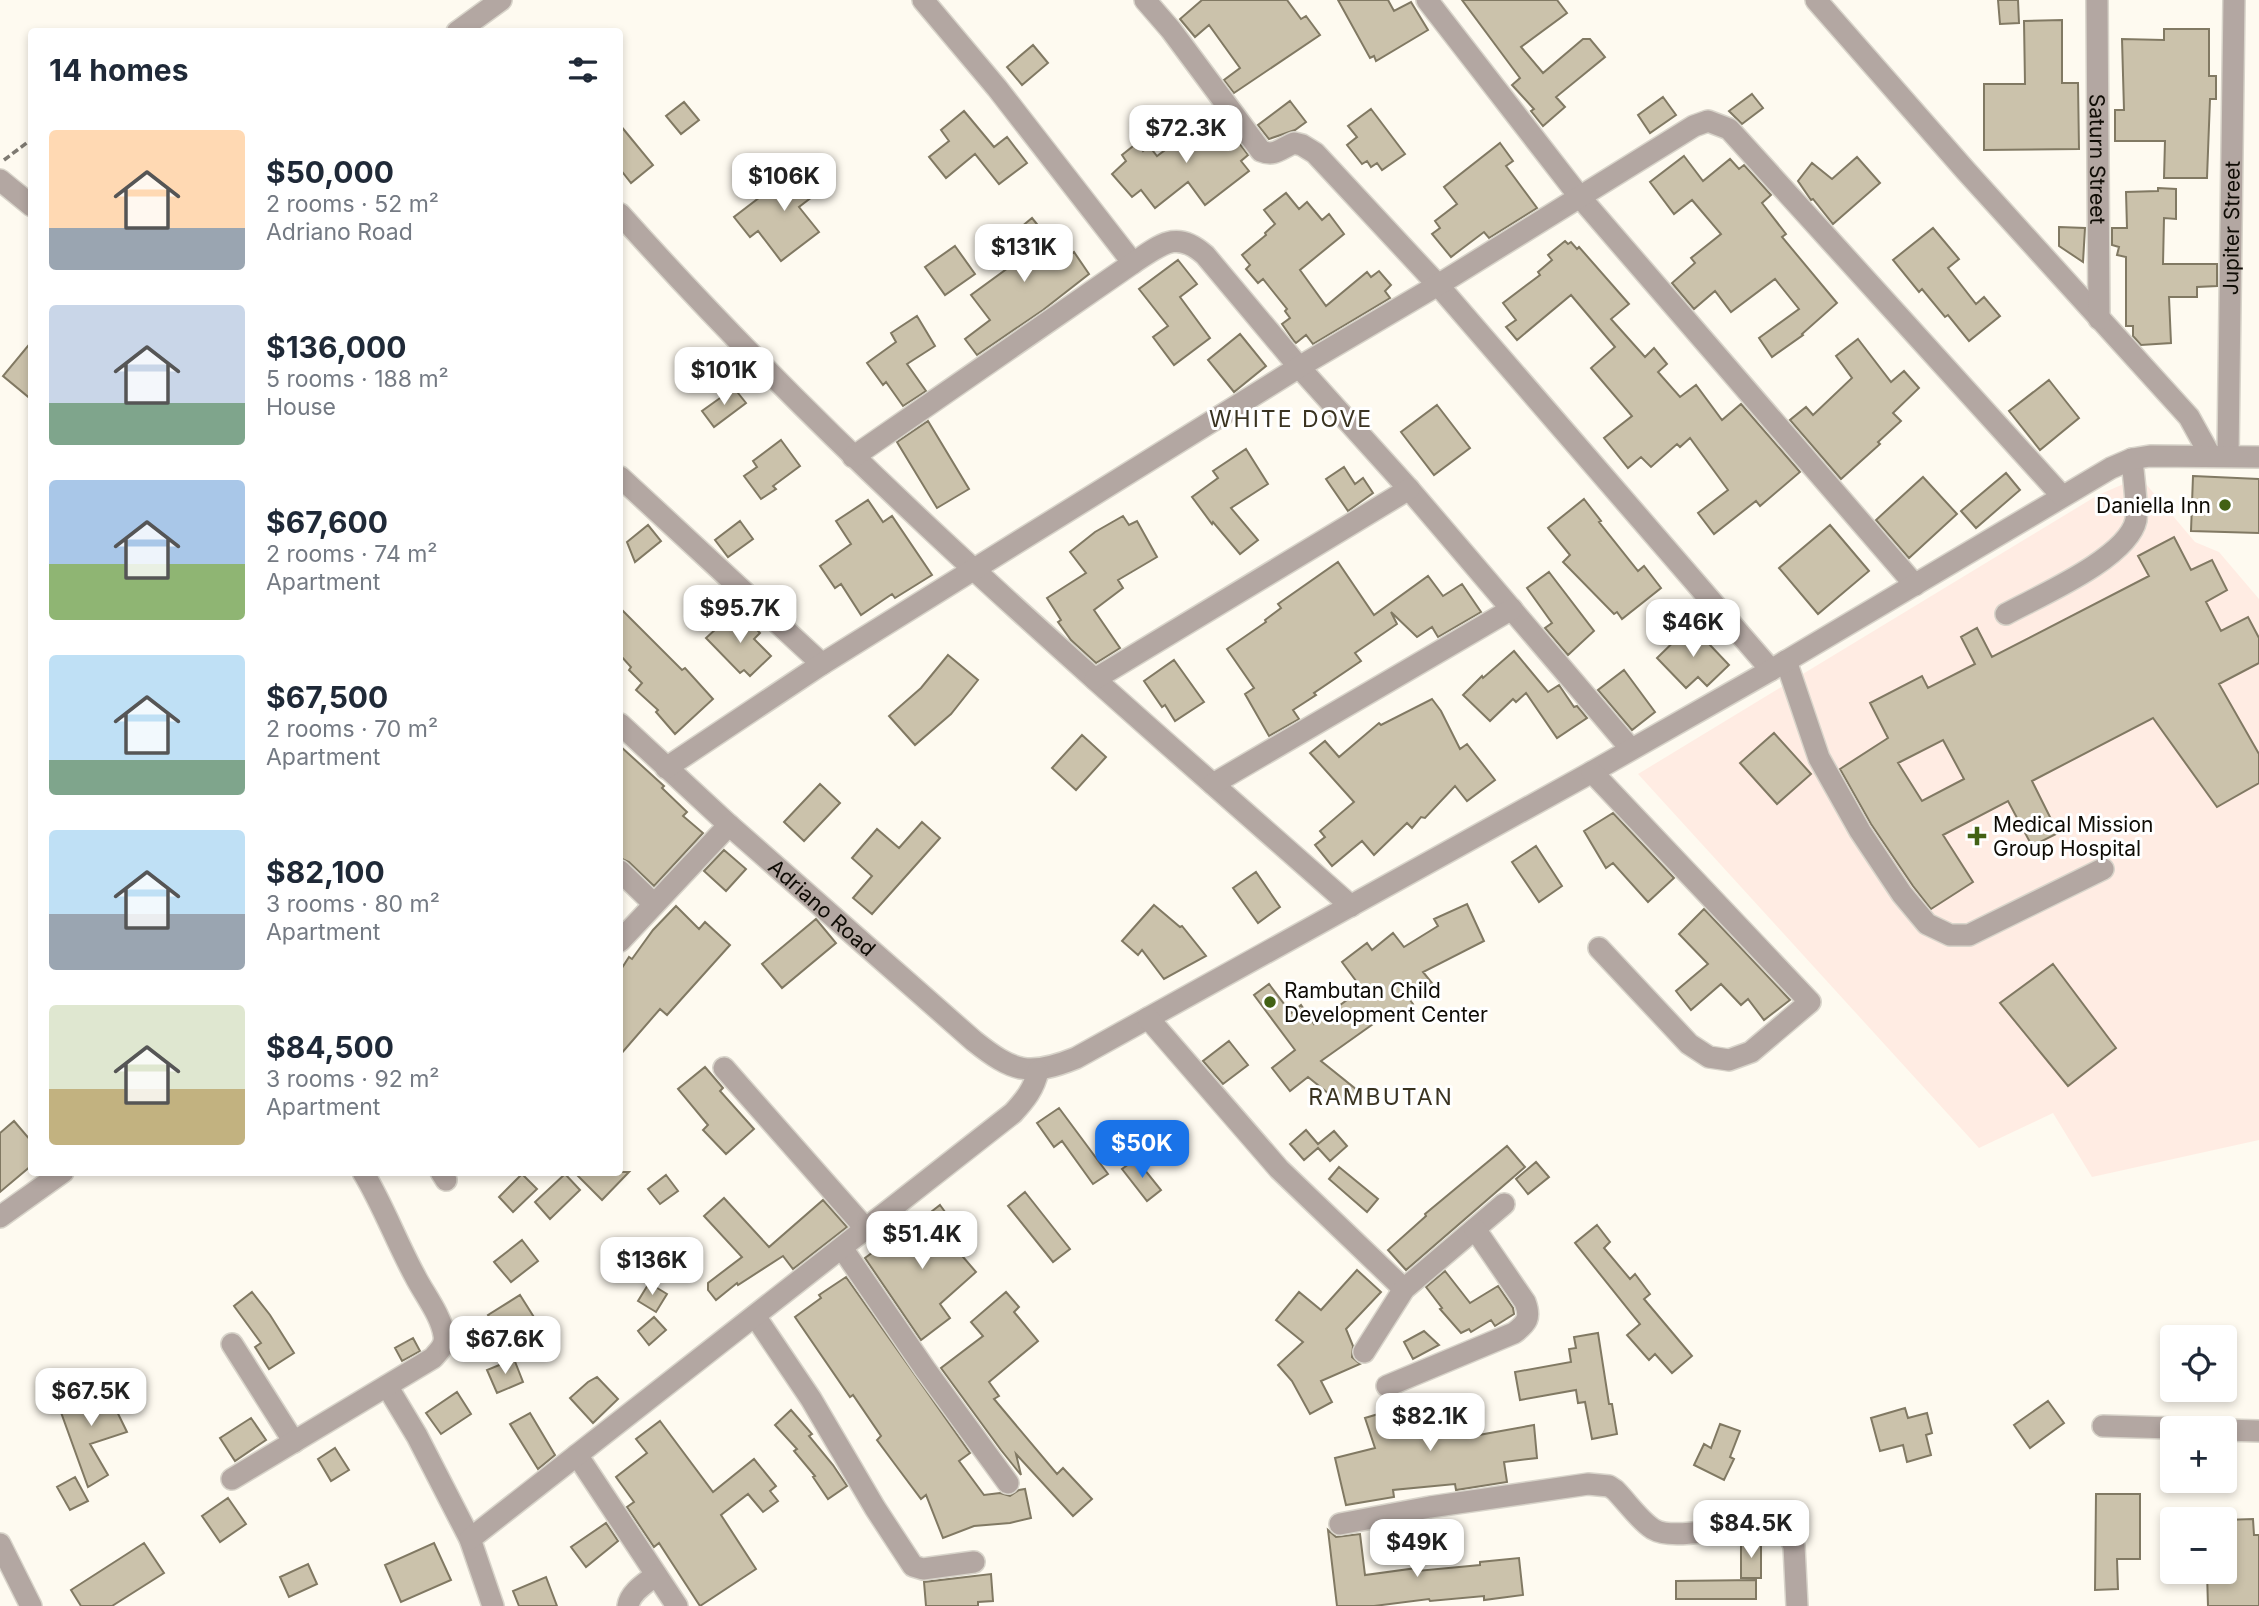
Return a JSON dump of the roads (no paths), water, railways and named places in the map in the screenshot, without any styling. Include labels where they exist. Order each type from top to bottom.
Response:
[{"type":"street","points":[[462,28],[501,0]]},
{"type":"street","points":[[923,0],[1005,98],[1133,263]]},
{"type":"street","points":[[1145,0],[1171,30],[1261,150],[1275,154],[1294,143],[1315,153],[1438,285],[1778,666],[1819,758],[1860,831],[1902,894],[1927,924],[1950,935],[1969,936],[2103,869]]},
{"type":"street","points":[[1427,0],[1579,196],[1915,585]]},
{"type":"street","points":[[1818,0],[2189,417],[2219,456]]},
{"type":"street","name":"Saturn Street","points":[[2097,0],[2099,319]]},
{"type":"street","name":"Jupiter Street","points":[[2219,456],[2234,0]]},
{"type":"street","points":[[666,768],[822,664],[1299,367],[1438,285],[1695,126],[1708,121],[1729,129],[2062,496]]},
{"type":"street","points":[[0,180],[28,203]]},
{"type":"street","points":[[623,217],[675,276],[853,457],[973,570],[1351,905]]},
{"type":"street","points":[[853,457],[1133,263],[1163,244],[1177,240],[1189,243],[1205,255],[1631,749]]},
{"type":"street","points":[[470,1539],[1013,1114],[1035,1084],[1038,1070],[1076,1058],[1592,772],[1778,666],[2111,468],[2150,457],[2259,457]]},
{"type":"street","points":[[2006,614],[2097,564],[2123,544],[2136,520],[2132,460]]},
{"type":"street","points":[[623,480],[822,664]]},
{"type":"street","points":[[1095,679],[1409,489]]},
{"type":"street","points":[[1213,783],[1512,609]]},
{"type":"street","name":"Adriano Road","points":[[623,727],[729,825],[990,1054],[1020,1069],[1038,1070]]},
{"type":"street","points":[[1592,772],[1810,1002],[1751,1052],[1729,1060],[1709,1057],[1689,1044],[1599,948]]},
{"type":"street","points":[[623,938],[729,825]]},
{"type":"street","points":[[623,874],[654,904]]},
{"type":"street","points":[[1148,1018],[1279,1169],[1404,1289]]},
{"type":"street","points":[[724,1068],[866,1228]]},
{"type":"street","points":[[0,1217],[57,1176]]},
{"type":"street","points":[[233,1479],[433,1358],[444,1343],[444,1334],[365,1176]]},
{"type":"street","points":[[1364,1352],[1404,1289],[1504,1204]]},
{"type":"street","points":[[1387,1386],[1514,1333],[1527,1321],[1529,1312],[1525,1302],[1475,1229]]},
{"type":"street","points":[[842,1248],[1008,1483]]},
{"type":"street","points":[[755,1316],[811,1399],[875,1508],[913,1566],[923,1569],[974,1562]]},
{"type":"street","points":[[232,1344],[294,1442]]},
{"type":"street","points":[[387,1386],[424,1449],[470,1539],[491,1605]]},
{"type":"street","points":[[2103,1426],[2160,1428]]},
{"type":"street","points":[[2237,1430],[2259,1431]]},
{"type":"street","points":[[577,1455],[677,1606]]},
{"type":"street","points":[[1340,1524],[1430,1507],[1588,1484],[1609,1486],[1648,1525],[1662,1532],[1750,1527],[1782,1528],[1787,1531],[1794,1546],[1797,1606]]},
{"type":"street","points":[[0,1544],[31,1606]]},
{"type":"street","points":[[628,1606],[629,1600],[640,1587],[656,1574]]},
{"type":"place","name":"Daniella Inn","points":[[2225,505]]},
{"type":"place","name":"Medical Mission Group Hospital","points":[[1977,836]]},
{"type":"place","name":"Rambutan Child Development Center","points":[[1270,1002]]},
{"type":"district","name":"WHITE DOVE","points":[[1291,419]]},
{"type":"district","name":"RAMBUTAN","points":[[1381,1097]]}]
